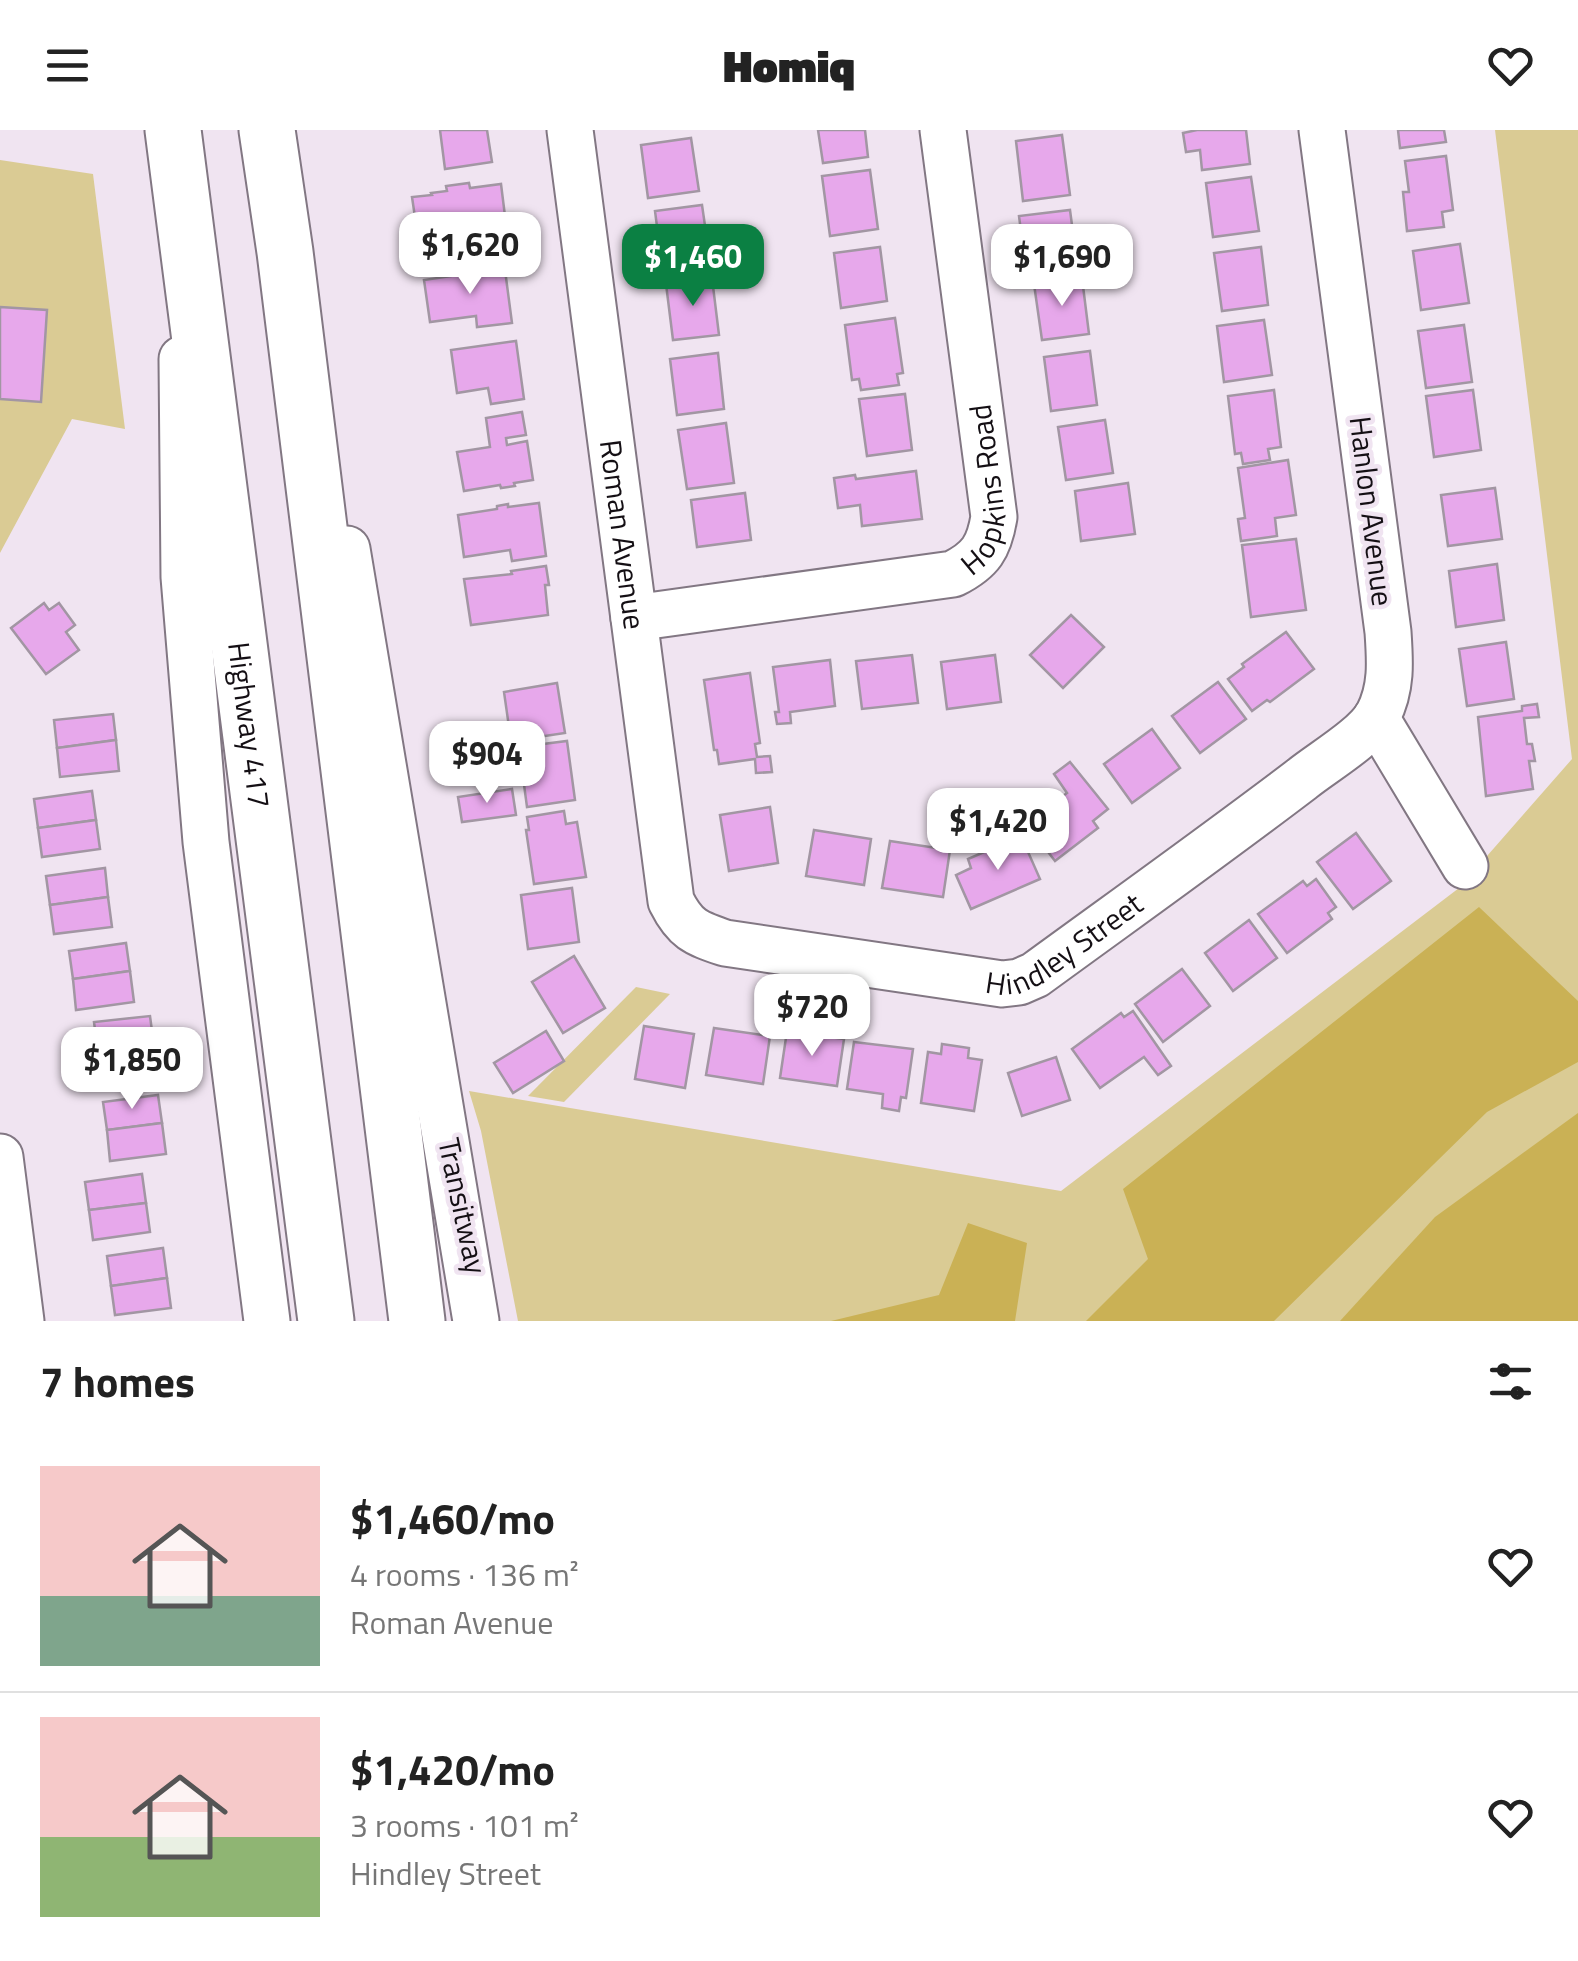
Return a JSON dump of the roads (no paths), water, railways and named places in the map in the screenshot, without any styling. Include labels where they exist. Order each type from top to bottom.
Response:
[{"type":"highway","points":[[267,130],[418,1321]]},
{"type":"highway","name":"Highway 417","points":[[176,156],[326,1321]]},
{"type":"street","name":"Roman Avenue","points":[[570,130],[671,900],[680,919],[692,931]]},
{"type":"street","name":"Hopkins Road","points":[[634,618],[953,574],[970,566],[982,553],[991,537],[994,517],[943,130]]},
{"type":"street","name":"Hanlon Avenue","points":[[1322,130],[1388,632],[1391,671],[1376,718]]},
{"type":"street","points":[[176,156],[184,576],[206,842],[267,1321]]},
{"type":"street","points":[[285,252],[344,536],[476,1321]]},
{"type":"street","points":[[1376,718],[1466,866]]},
{"type":"street","name":"Hindley Street","points":[[692,931],[725,943],[1002,984],[1019,982],[1035,976],[1275,799],[1376,718]]},
{"type":"street","name":"Transitway","points":[[438,1090],[488,1321]]},
{"type":"street","points":[[0,1157],[20,1321]]}]
